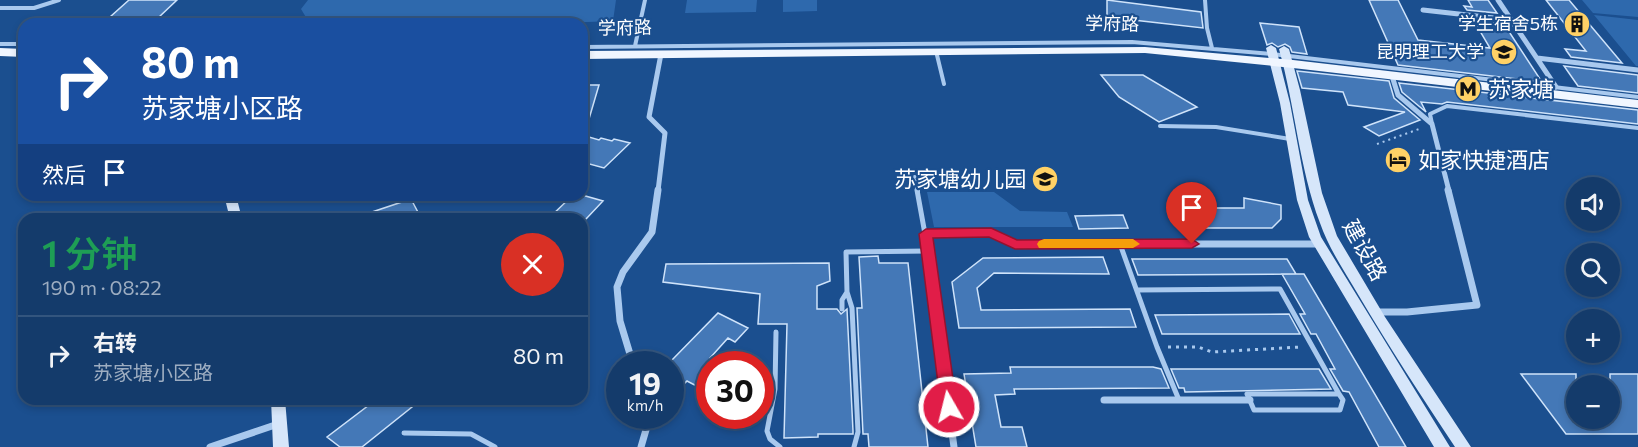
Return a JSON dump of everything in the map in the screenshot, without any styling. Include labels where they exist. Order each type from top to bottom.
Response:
[{"type":"main road","name":"学府路","points":[[588,55],[1135,50],[1279,55],[1392,76],[1638,104]]},
{"type":"main road","points":[[0,52],[18,53]]},
{"type":"street","points":[[1498,0],[1556,87]]},
{"type":"street","points":[[1423,10],[1512,20]]},
{"type":"street","points":[[629,351],[616,302],[616,290],[621,277],[647,244],[652,232],[665,141],[665,133],[650,117],[661,54]]},
{"type":"street","name":"建设路","points":[[1279,55],[1281,86],[1305,212],[1318,243],[1442,447]]},
{"type":"street","name":"建设路","points":[[1279,55],[1322,213],[1344,261],[1463,447]]},
{"type":"street","points":[[1537,58],[1638,70]]},
{"type":"street","points":[[1359,311],[1416,311],[1477,305],[1432,124],[1398,95],[1392,76]]},
{"type":"street","points":[[954,447],[926,234],[991,232],[1015,244],[1318,243]]},
{"type":"street","points":[[1104,400],[1250,400]]},
{"type":"street","points":[[278,405],[281,447]]},
{"type":"street","points":[[210,447],[280,423]]},
{"type":"street","points":[[641,447],[646,429]]},
{"type":"lane","points":[[0,8],[34,8],[59,0]]},
{"type":"lane","points":[[636,46],[645,0]]},
{"type":"lane","points":[[1205,0],[1207,28],[1212,48]]},
{"type":"lane","name":"学府路","points":[[588,47],[1100,41],[1212,48],[1638,97]]},
{"type":"lane","points":[[0,44],[18,44]]},
{"type":"lane","points":[[936,51],[944,84]]},
{"type":"lane","points":[[1432,124],[1430,114],[1447,106],[1638,128]]},
{"type":"lane","points":[[1160,126],[1216,128],[1290,139]]},
{"type":"lane","points":[[915,177],[926,234]]},
{"type":"lane","points":[[1120,244],[1157,347],[1179,400]]},
{"type":"lane","points":[[854,447],[858,432],[852,308],[847,292],[846,252],[928,251]]},
{"type":"lane","points":[[1137,290],[1280,289],[1343,400],[1340,410],[1254,410],[1247,394],[1339,394]]},
{"type":"lane","points":[[842,309],[842,300],[847,292]]},
{"type":"lane","points":[[776,332],[775,389],[767,431],[770,439],[780,447]]},
{"type":"lane","points":[[404,433],[471,434],[495,447]]},
{"type":"path","points":[[1377,144],[1432,124]]},
{"type":"path","points":[[1157,347],[1198,347],[1212,352],[1312,346]]},
{"type":"shaded area","points":[[308,0],[616,0],[613,21],[588,22],[588,18],[306,18],[301,9]]},
{"type":"shaded area","points":[[687,0],[757,0],[756,12],[685,13]]},
{"type":"shaded area","points":[[783,0],[817,0],[817,11],[783,12]]},
{"type":"shaded area","points":[[1582,0],[1638,0],[1638,17],[1593,13]]},
{"type":"shaded area","points":[[1594,15],[1638,20],[1638,66],[1636,66]]},
{"type":"shaded area","points":[[927,192],[994,192],[1020,211],[1067,212],[1073,227],[934,227]]},
{"type":"building","points":[[129,0],[177,0],[159,17],[110,17]]},
{"type":"building","points":[[1107,0],[1201,12],[1203,28],[1107,17]]},
{"type":"building","points":[[1369,0],[1398,0],[1418,40],[1490,48],[1474,21],[1504,24],[1542,82],[1398,65]]},
{"type":"building","points":[[1468,0],[1488,0],[1497,13],[1467,10],[1464,6],[1472,7]]},
{"type":"building","name":"学生宿舍5栋","points":[[1546,0],[1569,0],[1622,63],[1571,57],[1565,49],[1586,51]]},
{"type":"building","points":[[1260,23],[1299,27],[1307,54],[1292,52],[1285,44],[1278,47],[1272,43],[1267,45]]},
{"type":"building","points":[[1564,66],[1638,75],[1638,93],[1578,86]]},
{"type":"building","points":[[1297,71],[1389,81],[1394,98],[1420,120],[1379,136],[1364,127],[1405,112],[1348,105],[1343,92],[1302,88]]},
{"type":"building","points":[[1101,75],[1143,75],[1197,107],[1159,122],[1119,97]]},
{"type":"building","points":[[1399,83],[1638,110],[1638,124],[1447,102],[1442,104],[1421,102],[1426,112],[1402,92]]},
{"type":"building","points":[[588,85],[599,85],[588,122]]},
{"type":"building","points":[[588,137],[630,143],[604,168],[588,164]]},
{"type":"building","points":[[588,197],[603,201],[588,217],[588,213],[554,213],[567,201],[588,201]]},
{"type":"building","points":[[1244,198],[1281,205],[1281,219],[1272,228],[1200,228],[1190,208],[1244,208]]},
{"type":"building","points":[[405,201],[412,201],[418,213],[369,213]]},
{"type":"building","points":[[1123,215],[1128,228],[1079,229],[1075,216]]},
{"type":"building","points":[[878,256],[879,263],[908,263],[928,447],[869,447],[868,434],[863,434],[857,308],[862,308],[859,257]]},
{"type":"building","points":[[1103,257],[1109,274],[994,273],[977,288],[981,310],[1130,309],[1136,327],[959,328],[952,282],[983,258]]},
{"type":"building","points":[[1132,259],[1287,259],[1296,274],[1138,275]]},
{"type":"building","points":[[829,263],[830,281],[817,286],[817,309],[837,309],[841,314],[847,309],[853,434],[818,434],[818,437],[784,438],[787,324],[758,324],[760,294],[663,282],[666,264]]},
{"type":"building","points":[[1282,274],[1304,274],[1406,447],[1379,447],[1349,392],[1343,391],[1330,369],[1335,369],[1316,334],[1311,334],[1300,314],[1305,314]]},
{"type":"building","points":[[718,313],[748,328],[735,342],[728,338],[716,351],[696,351],[696,386],[687,381],[684,384],[684,351],[681,351]]},
{"type":"building","points":[[1289,314],[1300,334],[1162,334],[1155,315]]},
{"type":"building","points":[[1010,367],[1153,367],[1161,369],[1169,388],[1014,389],[1015,394],[995,395],[1001,427],[1022,427],[1027,447],[976,447],[964,374],[1011,373]]},
{"type":"building","points":[[1171,369],[1319,369],[1331,389],[1185,392],[1184,388],[1179,388]]},
{"type":"building","points":[[1521,374],[1576,374],[1566,375],[1566,429],[1620,429],[1620,375],[1610,374],[1638,374],[1638,434],[1566,434]]},
{"type":"building","points":[[369,405],[414,405],[362,447],[340,447],[327,437]]},
{"type":"slow traffic","points":[[1044,244],[1133,244]]},
{"type":"place","name":"学生宿舍5栋","points":[[1577,24]]},
{"type":"place","name":"昆明理工大学","points":[[1504,52]]},
{"type":"place","name":"苏家塘","points":[[1468,89]]},
{"type":"place","name":"如家快捷酒店","points":[[1398,160]]},
{"type":"place","name":"苏家塘幼儿园","points":[[1045,179]]},
{"type":"route","points":[[949,407],[926,234],[991,232],[1015,244],[1192,244]]}]
